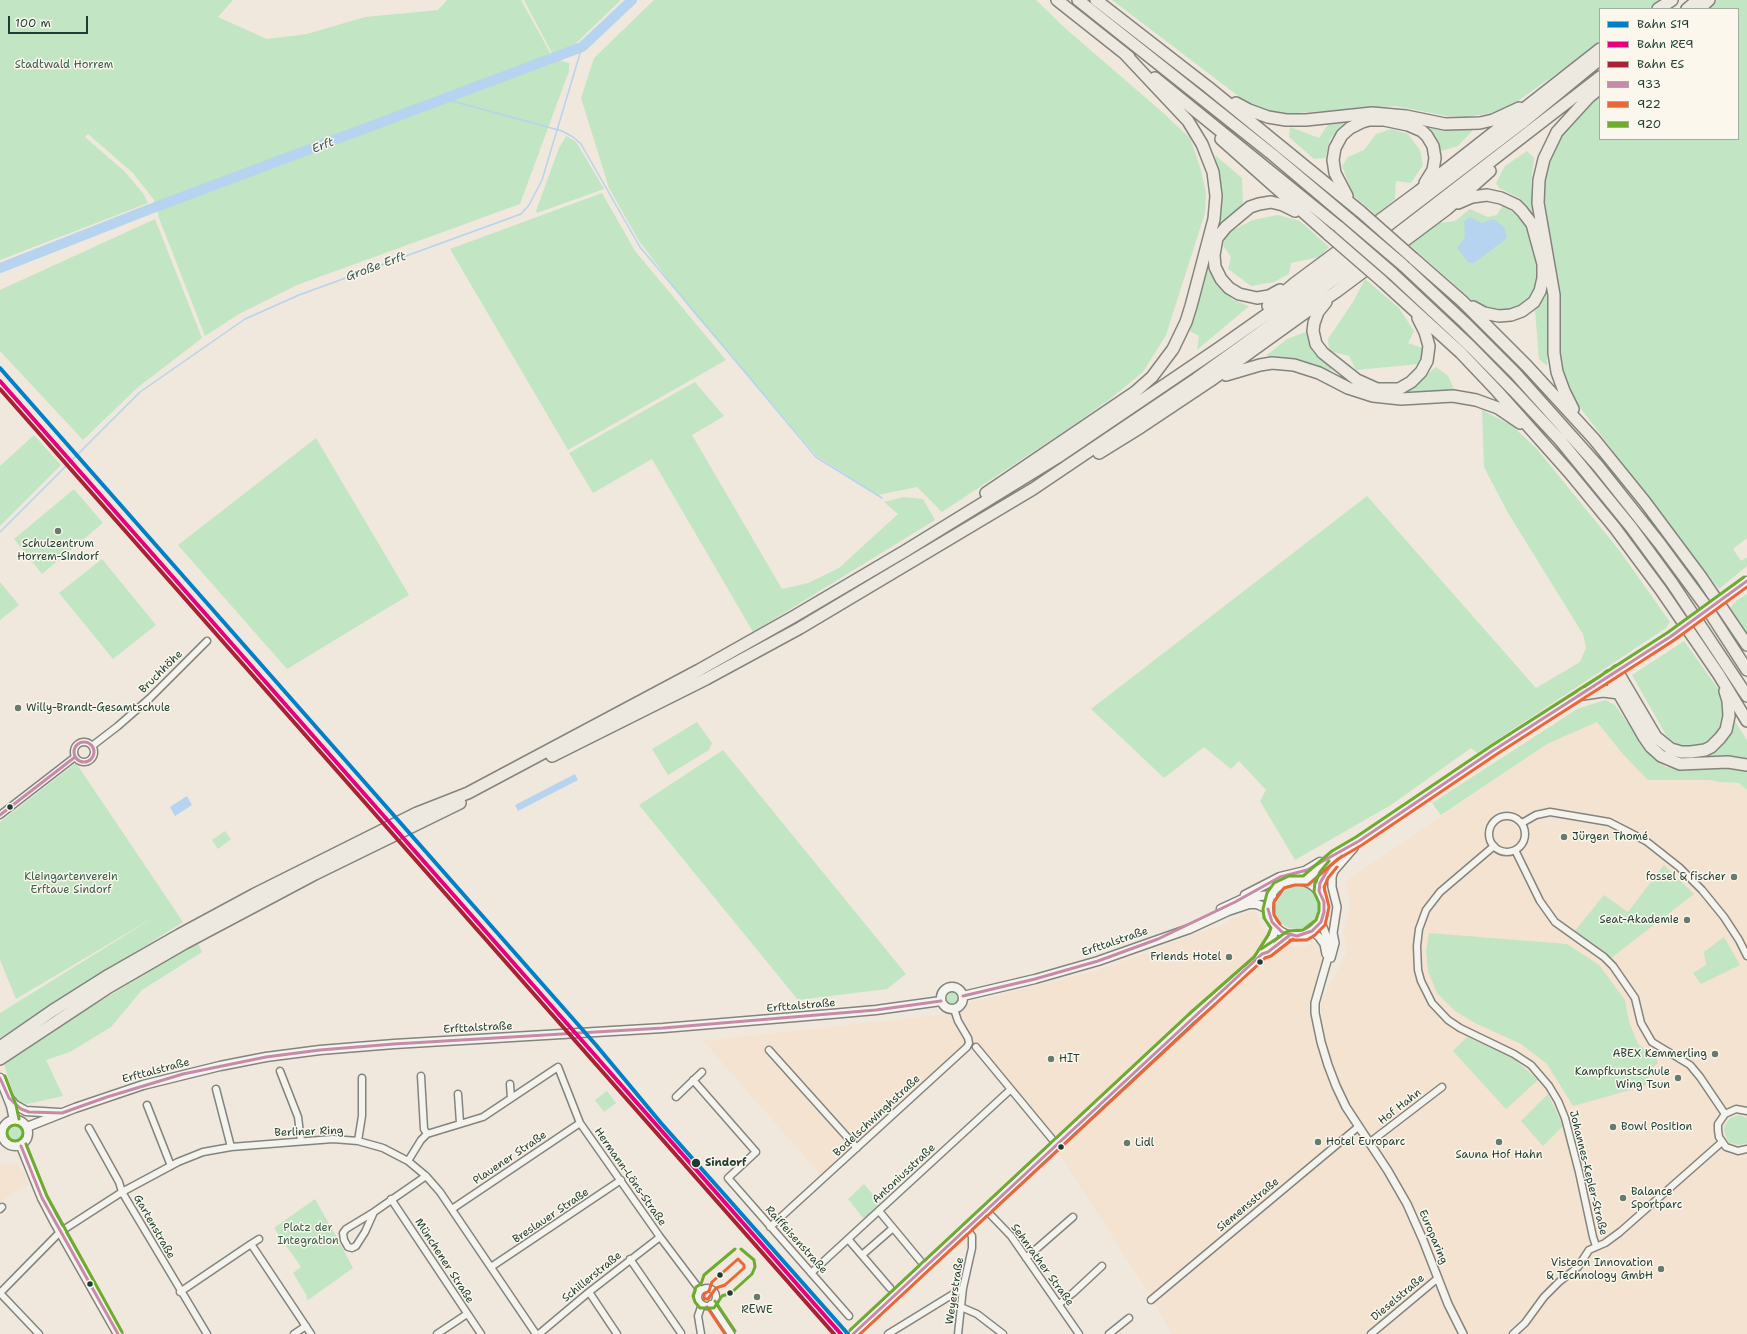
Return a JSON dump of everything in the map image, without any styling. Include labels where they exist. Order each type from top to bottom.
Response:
[{"type":"highway","points":[[1057,0],[1340,228],[1392,273],[1476,353],[1560,440],[1631,527],[1668,577],[1747,696]]},
{"type":"highway","points":[[1078,0],[1267,150],[1403,265],[1465,323],[1515,373],[1598,466],[1630,505],[1705,605],[1747,670]]},
{"type":"highway","points":[[1096,0],[1208,87],[1357,209],[1462,301],[1546,385],[1594,439],[1683,552],[1747,645]]},
{"type":"highway","points":[[1660,8],[1672,0]]},
{"type":"highway","points":[[1666,8],[1677,0]]},
{"type":"highway","points":[[1688,8],[1698,0]]},
{"type":"highway","points":[[1700,8],[1709,0]]},
{"type":"highway","points":[[1219,348],[1295,282],[1419,191],[1599,50]]},
{"type":"highway","points":[[905,552],[949,518],[1136,392],[1152,377],[1173,349],[1186,322],[1208,246],[1214,219],[1216,187],[1211,164],[1199,137],[1182,114],[1125,54]]},
{"type":"highway","points":[[0,1047],[109,975],[179,935],[255,894],[417,813],[468,793],[699,670],[905,552],[1061,455],[1219,348],[1327,272],[1415,206],[1599,60]]},
{"type":"highway","points":[[1141,72],[1219,138],[1382,281],[1461,353],[1537,435],[1596,504],[1638,558],[1719,675],[1747,721]]},
{"type":"highway","points":[[0,1059],[110,987],[185,943],[315,874],[424,821],[712,675],[800,628],[1033,488],[1196,379],[1393,238],[1599,78]]},
{"type":"highway","points":[[1208,87],[1250,110],[1268,117],[1286,120],[1306,120],[1372,113],[1400,115],[1445,124],[1465,125],[1493,120],[1530,103]]},
{"type":"highway","points":[[1594,439],[1569,403],[1557,372],[1554,353],[1554,295],[1538,196],[1540,172],[1551,141],[1564,123],[1599,89]]},
{"type":"highway","points":[[1357,209],[1337,179],[1333,167],[1335,148],[1342,135],[1350,128],[1362,122],[1374,120],[1394,122],[1416,128],[1427,136],[1433,146],[1435,163],[1431,175],[1419,191]]},
{"type":"highway","points":[[1033,488],[1084,462],[1122,439],[1210,382],[1336,292],[1447,209],[1532,131]]},
{"type":"highway","points":[[1447,209],[1465,200],[1480,196],[1495,196],[1508,200],[1522,211],[1532,224],[1543,264],[1543,278],[1540,291],[1534,302],[1517,314],[1505,316],[1492,315],[1462,301]]},
{"type":"highway","points":[[1295,282],[1268,296],[1249,297],[1229,288],[1221,279],[1215,267],[1214,255],[1217,238],[1226,227],[1250,207],[1258,204],[1271,202],[1283,205],[1307,216]]},
{"type":"highway","points":[[1336,292],[1318,312],[1313,328],[1315,340],[1323,353],[1357,380],[1377,389],[1391,390],[1405,386],[1416,378],[1427,361],[1429,346],[1425,332],[1415,311]]},
{"type":"highway","points":[[1210,382],[1239,370],[1260,365],[1272,363],[1294,365],[1319,373],[1361,393],[1379,398],[1401,400],[1453,396],[1481,402],[1508,414],[1537,435]]},
{"type":"highway","points":[[1515,373],[1539,390],[1594,439]]},
{"type":"highway","points":[[1613,673],[1656,737],[1671,749],[1686,752],[1698,751],[1711,747],[1726,730],[1729,709],[1719,675]]},
{"type":"highway","points":[[1613,673],[1619,693],[1651,747],[1667,759],[1688,764],[1728,762],[1747,765]]},
{"type":"highway","points":[[1583,694],[1603,691],[1619,693]]},
{"type":"main road","points":[[1158,939],[1235,902],[1280,877],[1305,871],[1360,841],[1494,750],[1681,630],[1747,581]]},
{"type":"main road","points":[[1319,892],[1305,881],[1296,880],[1286,882],[1278,887],[1272,895],[1268,909],[1276,927],[1282,932],[1290,935],[1305,935],[1312,932],[1321,922],[1324,907],[1319,892],[1320,883],[1330,866],[1354,848],[1360,841]]},
{"type":"main road","points":[[1305,881],[1335,854]]},
{"type":"main road","points":[[1235,902],[1251,897],[1272,895]]},
{"type":"main road","points":[[1158,939],[1189,929],[1228,911],[1249,904],[1257,904],[1268,909]]},
{"type":"main road","name":"Erfttalstraße","points":[[963,996],[1035,979],[1098,961],[1158,939]]},
{"type":"main road","points":[[951,987],[957,988],[963,996],[960,1006],[954,1009],[944,1007],[941,1001],[942,992],[951,987]]},
{"type":"main road","name":"Erfttalstraße","points":[[27,1128],[106,1096],[183,1074],[266,1057],[320,1050],[394,1044],[679,1027],[876,1010],[941,1001]]},
{"type":"main road","points":[[0,1078],[9,1098],[14,1120]]},
{"type":"main road","points":[[9,1098],[21,1109],[29,1112],[62,1113]]},
{"type":"main road","points":[[14,1120],[22,1122],[27,1128],[27,1140],[21,1146],[11,1146],[1,1139],[3,1126],[10,1121],[14,1120]]},
{"type":"main road","points":[[21,1146],[42,1198],[118,1334]]},
{"type":"street","name":"Bruchhöhe","points":[[75,757],[81,761],[90,760],[94,752],[92,746],[150,698],[207,641]]},
{"type":"street","points":[[0,815],[75,757],[74,750],[80,743],[86,742],[92,746]]},
{"type":"street","points":[[1522,824],[1536,815],[1550,812],[1609,822],[1646,841],[1679,867],[1702,890],[1727,922],[1739,940],[1747,956]]},
{"type":"street","points":[[1501,817],[1512,817],[1522,824],[1525,839],[1515,850],[1504,852],[1494,846],[1491,842],[1490,830],[1496,820],[1501,817]]},
{"type":"street","name":"Johannes-Kepler-Straße","points":[[1494,846],[1440,892],[1426,910],[1419,929],[1417,946],[1418,970],[1424,990],[1432,1003],[1448,1020],[1460,1028],[1514,1054],[1531,1065],[1549,1086],[1566,1118],[1592,1237],[1596,1246]]},
{"type":"street","points":[[1322,976],[1329,966],[1335,943],[1334,933],[1337,907],[1332,887],[1332,877],[1334,871],[1354,848]]},
{"type":"street","points":[[1515,850],[1540,901],[1555,922],[1604,957],[1613,966],[1635,998],[1641,1023],[1652,1042],[1690,1066],[1700,1077],[1726,1114]]},
{"type":"street","points":[[1321,922],[1328,943],[1329,954],[1322,976]]},
{"type":"street","points":[[1262,954],[1273,937],[1276,927]]},
{"type":"street","points":[[1312,932],[1319,937],[1324,944],[1326,954],[1322,976]]},
{"type":"street","points":[[853,1334],[1262,954],[1290,935]]},
{"type":"street","name":"Europaring","points":[[1322,976],[1315,1003],[1315,1013],[1321,1042],[1336,1086],[1358,1126],[1407,1204],[1463,1334]]},
{"type":"street","name":"Bodelschwinghstraße","points":[[770,1227],[968,1046],[968,1038],[960,1028],[954,1009]]},
{"type":"street","points":[[976,1047],[1057,1145]]},
{"type":"street","points":[[770,1050],[857,1148]]},
{"type":"street","name":"Hermann-Löns-Straße","points":[[511,1098],[558,1067],[580,1123],[660,1237],[703,1289],[711,1289],[715,1297],[711,1304]]},
{"type":"street","points":[[280,1071],[298,1117],[301,1141]]},
{"type":"street","points":[[676,1097],[702,1072]]},
{"type":"street","points":[[421,1076],[424,1129],[427,1134]]},
{"type":"street","points":[[358,1141],[362,1116],[362,1078]]},
{"type":"street","name":"Raiffeisenstraße","points":[[693,1080],[756,1152],[728,1178],[849,1316]]},
{"type":"street","points":[[408,1161],[421,1140],[427,1134],[483,1117],[511,1098],[510,1084]]},
{"type":"street","name":"Hof Hahn","points":[[1370,1143],[1442,1087]]},
{"type":"street","points":[[216,1089],[231,1147]]},
{"type":"street","name":"Antoniusstraße","points":[[811,1273],[1010,1090]]},
{"type":"street","points":[[458,1094],[460,1123]]},
{"type":"street","points":[[147,1104],[171,1166]]},
{"type":"street","points":[[1747,1111],[1736,1109],[1726,1114],[1718,1124],[1718,1130],[1722,1142],[1732,1150],[1738,1151],[1747,1149]]},
{"type":"street","name":"Plauener Straße","points":[[452,1208],[580,1123]]},
{"type":"street","name":"Siemensstraße","points":[[1151,1300],[1358,1126]]},
{"type":"street","name":"Gartenstraße","points":[[89,1128],[119,1182],[122,1192],[180,1292],[207,1334]]},
{"type":"street","name":"Berliner Ring","points":[[0,1293],[60,1232],[122,1192],[171,1166],[203,1152],[231,1147],[332,1139],[358,1141],[383,1148],[408,1161],[426,1176],[452,1208],[538,1334]]},
{"type":"street","points":[[1513,1334],[1525,1323],[1544,1297],[1559,1282],[1578,1267],[1589,1250],[1605,1243],[1620,1232],[1722,1142]]},
{"type":"street","points":[[374,1212],[365,1232],[356,1246],[352,1248],[348,1247],[344,1240],[343,1233],[346,1229],[374,1212],[426,1176]]},
{"type":"street","name":"Breslauer Straße","points":[[492,1267],[621,1180]]},
{"type":"street","name":"Münchener Straße","points":[[391,1199],[481,1334]]},
{"type":"street","name":"Sehnrather Straße","points":[[986,1210],[1011,1236],[1079,1334]]},
{"type":"street","points":[[879,1211],[923,1264]]},
{"type":"street","points":[[1026,1258],[1073,1217]]},
{"type":"street","points":[[862,1255],[893,1228]]},
{"type":"street","name":"Weyerstraße","points":[[958,1334],[963,1288],[972,1248],[972,1236],[966,1228]]},
{"type":"street","name":"Schillerstraße","points":[[538,1334],[630,1259],[660,1237]]},
{"type":"street","points":[[180,1292],[259,1239]]},
{"type":"street","points":[[848,1239],[890,1288]]},
{"type":"street","points":[[251,1244],[311,1334]]},
{"type":"street","points":[[630,1259],[681,1333]]},
{"type":"street","points":[[1059,1304],[1102,1266]]},
{"type":"street","name":"Dieselstraße","points":[[1371,1334],[1438,1278]]},
{"type":"street","points":[[888,1334],[963,1288]]},
{"type":"street","points":[[702,1304],[698,1298],[703,1289]]},
{"type":"street","points":[[589,1292],[617,1334]]},
{"type":"street","points":[[0,1293],[39,1334]]},
{"type":"street","points":[[702,1304],[711,1304],[731,1334]]},
{"type":"street","points":[[701,1334],[698,1316],[702,1304]]},
{"type":"street","points":[[961,1307],[977,1314],[1003,1334]]},
{"type":"street","points":[[437,1334],[467,1314]]},
{"type":"street","points":[[1109,1334],[1130,1318]]},
{"type":"street","points":[[294,1334],[306,1326]]},
{"type":"shaded area","points":[[1597,722],[1622,753],[1675,780],[1711,780],[1718,782],[1739,783],[1747,790],[1747,1334],[1171,1334],[1150,1295],[1058,1152],[972,1048],[821,1175],[703,1041],[958,1013],[972,1002],[1095,971],[1155,950],[1197,933],[1223,925],[1232,918],[1255,911],[1266,936],[1284,946],[1304,947],[1319,940],[1323,947],[1312,997],[1312,1008],[1322,1061],[1332,1090],[1338,1085],[1326,1052],[1321,1025],[1321,1002],[1346,954],[1344,927],[1351,904],[1345,882],[1547,744]]},
{"type":"shaded area","points":[[11,1162],[14,1165],[16,1162],[25,1175],[28,1184],[0,1202],[0,1164]]},
{"type":"green space","name":"Stadtwald Horrem","points":[[0,0],[233,0],[218,17],[267,39],[307,34],[365,17],[438,10],[447,0],[521,0],[553,58],[569,63],[569,71],[520,204],[297,285],[239,314],[205,336],[159,218],[154,200],[133,173],[88,134],[85,137],[124,171],[143,193],[148,203],[0,260]]},
{"type":"green space","points":[[524,0],[621,0],[570,49],[554,57]]},
{"type":"green space","points":[[654,0],[1036,0],[1066,29],[1160,110],[1190,138],[1201,170],[1206,193],[1205,213],[1166,335],[1143,372],[1110,399],[1069,428],[942,512],[917,487],[878,495],[817,456],[692,311],[639,241],[609,188],[581,98],[594,58]]},
{"type":"green space","points":[[1112,0],[1662,0],[1650,8],[1599,8],[1599,44],[1512,105],[1491,113],[1466,117],[1447,116],[1395,106],[1283,114],[1259,108],[1241,98]]},
{"type":"green space","points":[[1717,0],[1747,0],[1747,538],[1733,549],[1741,561],[1747,557],[1747,566],[1719,589],[1575,401],[1565,384],[1559,359],[1560,344],[1558,293],[1544,220],[1542,173],[1567,123],[1599,95],[1599,140],[1739,140],[1739,8],[1707,8]]},
{"type":"green space","points":[[1348,120],[1330,139],[1325,158],[1314,159],[1289,137],[1290,127],[1319,138],[1329,123]]},
{"type":"green space","points":[[1429,127],[1473,130],[1458,146],[1441,151]]},
{"type":"green space","points":[[1391,129],[1408,134],[1420,150],[1423,165],[1411,183],[1396,181],[1395,199],[1376,215],[1353,195],[1342,166],[1348,157],[1364,150],[1376,134]]},
{"type":"green space","points":[[566,136],[575,141],[578,145],[604,189],[537,213],[536,211],[559,148]]},
{"type":"green space","points":[[1527,151],[1534,158],[1531,184],[1534,212],[1531,213],[1519,198],[1499,188],[1496,183],[1505,166]]},
{"type":"green space","points":[[1215,155],[1242,178],[1243,206],[1223,222],[1219,221],[1222,193]]},
{"type":"green space","points":[[602,193],[635,251],[726,360],[568,450],[450,249]]},
{"type":"green space","points":[[1503,205],[1516,215],[1529,229],[1537,252],[1541,279],[1536,292],[1521,308],[1510,311],[1485,312],[1409,244],[1438,223],[1455,221],[1470,209],[1488,217],[1497,215]]},
{"type":"green space","points":[[1278,215],[1300,221],[1329,247],[1319,257],[1291,263],[1289,274],[1274,282],[1251,286],[1228,269],[1231,257],[1223,245],[1227,233],[1253,220]]},
{"type":"green space","points":[[155,219],[202,338],[137,388],[83,440],[0,351],[0,290]]},
{"type":"green space","points":[[1207,271],[1211,272],[1218,286],[1233,300],[1249,306],[1197,350],[1199,336],[1190,331]]},
{"type":"green space","points":[[1365,279],[1399,308],[1414,331],[1408,343],[1423,348],[1420,364],[1356,370],[1349,356],[1329,351],[1328,339],[1353,302]]},
{"type":"green space","points":[[1547,293],[1547,366],[1539,359],[1535,310]]},
{"type":"green space","points":[[1306,332],[1313,352],[1332,368],[1329,373],[1269,359],[1267,355],[1287,339]]},
{"type":"green space","points":[[1436,367],[1448,376],[1455,391],[1412,394],[1409,390]]},
{"type":"green space","points":[[695,382],[724,416],[692,435],[782,589],[808,583],[839,568],[898,514],[884,502],[904,497],[923,499],[935,520],[753,632],[652,459],[593,493],[569,453]]},
{"type":"green space","points":[[1482,410],[1511,425],[1536,448],[1619,550],[1670,622],[1666,628],[1477,753],[1471,748],[1391,805],[1295,860],[1260,801],[1266,790],[1239,761],[1231,769],[1204,747],[1164,778],[1091,709],[1367,496],[1536,688],[1580,662],[1586,648],[1583,634],[1508,513],[1484,467]]},
{"type":"green space","points":[[34,435],[61,465],[0,526],[0,466]]},
{"type":"green space","points":[[316,438],[409,595],[287,669],[178,545]]},
{"type":"green space","name":"Schulzentrum Horrem-Sindorf","points":[[74,489],[103,523],[42,574],[14,539]]},
{"type":"green space","points":[[102,559],[156,625],[113,659],[59,593]]},
{"type":"green space","name":"Schulzentrum Horrem-Sindorf","points":[[0,582],[19,605],[0,620]]},
{"type":"green space","points":[[1747,594],[1747,634],[1730,608],[1736,601]]},
{"type":"green space","points":[[1684,641],[1722,694],[1726,712],[1721,728],[1716,737],[1707,744],[1693,747],[1679,746],[1666,735],[1632,675]]},
{"type":"green space","points":[[1605,700],[1615,705],[1651,757],[1666,767],[1685,769],[1739,768],[1747,772],[1747,790],[1739,783],[1718,782],[1711,780],[1648,780],[1622,753],[1597,722],[1547,744],[1441,815],[1432,803],[1577,709]]},
{"type":"green space","points":[[1734,720],[1747,740],[1747,761],[1710,759],[1707,754],[1718,749],[1727,737]]},
{"type":"green space","points":[[697,722],[712,743],[709,750],[668,775],[652,749]]},
{"type":"green space","points":[[723,750],[906,974],[887,989],[798,1000],[639,805]]},
{"type":"green space","name":"Kleingartenverein Erftaue Sindorf","points":[[76,763],[183,922],[0,1038],[0,1013],[161,913],[16,999],[0,960],[0,822]]},
{"type":"green space","points":[[225,831],[231,839],[218,849],[212,840]]},
{"type":"green space","points":[[1664,865],[1694,894],[1611,958],[1574,932],[1604,895],[1628,912]]},
{"type":"green space","points":[[1292,885],[1300,885],[1305,886],[1312,891],[1317,898],[1317,916],[1312,923],[1305,928],[1292,929],[1284,926],[1277,919],[1274,911],[1274,903],[1277,895],[1284,888]]},
{"type":"green space","points":[[1429,933],[1567,944],[1599,965],[1625,1000],[1629,1022],[1638,1044],[1656,1058],[1658,1063],[1652,1068],[1646,1067],[1645,1071],[1649,1076],[1645,1086],[1573,1106],[1547,1064],[1521,1044],[1475,1023],[1455,1011],[1437,993],[1428,971],[1426,951]]},
{"type":"green space","points":[[1724,937],[1740,965],[1701,984],[1693,973],[1706,965],[1704,952]]},
{"type":"green space","points":[[198,943],[202,952],[142,990],[111,1027],[70,1052],[46,1060],[63,1096],[27,1104],[15,1100],[4,1064],[55,1028]]},
{"type":"green space","points":[[952,990],[958,992],[960,998],[958,1004],[952,1006],[946,1004],[944,998],[946,992]]},
{"type":"green space","points":[[1467,1037],[1513,1058],[1538,1080],[1506,1109],[1453,1051]]},
{"type":"green space","points":[[607,1091],[616,1103],[604,1112],[595,1100]]},
{"type":"green space","points":[[1548,1094],[1563,1126],[1543,1146],[1521,1121]]},
{"type":"green space","points":[[1739,1115],[1747,1118],[1747,1143],[1740,1145],[1730,1143],[1724,1130],[1725,1125],[1730,1118]]},
{"type":"green space","points":[[15,1123],[22,1126],[25,1133],[22,1140],[15,1143],[8,1140],[5,1133],[8,1126]]},
{"type":"green space","points":[[864,1184],[881,1204],[864,1219],[848,1199]]},
{"type":"green space","name":"Platz der Integration","points":[[315,1199],[353,1268],[308,1300],[293,1273],[301,1267],[274,1228]]},
{"type":"water","points":[[1470,217],[1482,223],[1493,219],[1504,227],[1507,238],[1474,263],[1469,263],[1457,248],[1465,237],[1464,221]]},
{"type":"water","points":[[575,774],[578,780],[518,811],[515,805]]},
{"type":"water","points":[[187,796],[192,805],[175,816],[170,807]]},
{"type":"waterway","name":"Erft","points":[[0,268],[145,211],[582,47],[632,0]]},
{"type":"waterway","name":"Große Erft","points":[[0,532],[140,392],[245,319],[299,295],[521,214],[529,205],[542,180],[582,47]]},
{"type":"waterway","points":[[445,99],[562,131],[573,137],[581,144],[640,247],[816,457],[882,498]]},
{"type":"rail line","name":"S19","points":[[0,368],[596,1045],[661,1123],[848,1334]]},
{"type":"rail line","name":"RE9","points":[[0,381],[841,1334]]},
{"type":"rail line","name":"ES","points":[[0,389],[834,1334]]},
{"type":"transit line","name":"920","points":[[850,1330],[1189,1014],[1254,957],[1271,928],[1264,918],[1263,909],[1267,893],[1274,883],[1289,876],[1303,876],[1332,851],[1356,837],[1491,746],[1667,633],[1744,577]]},
{"type":"transit line","name":"933","points":[[963,996],[1035,979],[1098,961],[1158,939],[1235,902],[1280,877],[1307,870],[1359,841],[1494,750],[1670,637],[1747,581]]},
{"type":"transit line","name":"922","points":[[1280,924],[1274,915],[1274,902],[1284,888],[1295,885],[1308,885],[1338,859],[1362,845],[1497,754],[1673,641],[1747,587]]},
{"type":"transit line","name":"933","points":[[84,742],[91,745],[94,752],[91,759],[84,762],[77,759],[74,752],[77,745],[84,742]]},
{"type":"transit line","name":"933","points":[[0,815],[75,757]]},
{"type":"transit line","name":"933","points":[[1268,909],[1272,922],[1282,932],[1297,936],[1312,931],[1321,922],[1324,912],[1324,902],[1319,891],[1320,883],[1330,866],[1342,856]]},
{"type":"transit line","name":"920","points":[[1261,949],[1288,931],[1303,930],[1316,920],[1319,911],[1319,903],[1314,892],[1315,882],[1320,872],[1329,861]]},
{"type":"transit line","name":"922","points":[[1290,940],[1307,940],[1315,935],[1325,925],[1329,907],[1324,887],[1328,878],[1337,867]]},
{"type":"transit line","name":"933","points":[[853,1334],[1262,954],[1268,952],[1290,935]]},
{"type":"transit line","name":"922","points":[[860,1334],[1265,958],[1271,956],[1293,939]]},
{"type":"transit line","name":"933","points":[[0,1078],[9,1098],[21,1109],[29,1112],[62,1113],[107,1097],[183,1074],[266,1057],[320,1050],[394,1044],[663,1028],[876,1010],[941,1001]]},
{"type":"transit line","name":"920","points":[[5,1076],[16,1105],[19,1119]]},
{"type":"transit line","name":"920","points":[[15,1125],[21,1127],[23,1133],[21,1139],[15,1141],[9,1139],[7,1133],[9,1127],[15,1125]]},
{"type":"transit line","name":"920","points":[[26,1144],[47,1196],[122,1332]]},
{"type":"transit line","name":"933","points":[[21,1146],[42,1198],[118,1334]]},
{"type":"transit line","name":"920","points":[[735,1249],[704,1275],[701,1284],[696,1287],[693,1296],[695,1302],[700,1308],[714,1308],[722,1296],[731,1293],[752,1274],[755,1267],[754,1260],[741,1249]]},
{"type":"transit line","name":"922","points":[[738,1259],[744,1265],[744,1268],[725,1285],[716,1288],[708,1299],[704,1299],[704,1294],[709,1291],[712,1282],[738,1259]]},
{"type":"transit line","name":"920","points":[[715,1301],[735,1331]]},
{"type":"transit line","name":"922","points":[[707,1307],[725,1334]]},
{"type":"place","name":"Schulzentrum Horrem-Sindorf","points":[[58,531]]},
{"type":"place","name":"Willy-Brandt-Gesamtschule","points":[[18,708]]},
{"type":"place","name":"Jürgen Thomé","points":[[1564,837]]},
{"type":"place","name":"fossel & fischer","points":[[1734,877]]},
{"type":"place","name":"Seat-Akademie","points":[[1687,920]]},
{"type":"place","name":"Friends Hotel","points":[[1229,957]]},
{"type":"place","name":"ABEX Kemmerling","points":[[1715,1054]]},
{"type":"place","name":"HIT","points":[[1051,1059]]},
{"type":"place","name":"Kampfkunstschule Wing Tsun","points":[[1678,1078]]},
{"type":"place","name":"Bowl Position","points":[[1613,1127]]},
{"type":"place","name":"Hotel Europarc","points":[[1318,1142]]},
{"type":"place","name":"Sauna Hof Hahn","points":[[1499,1142]]},
{"type":"place","name":"Lidl","points":[[1127,1143]]},
{"type":"place","name":"Sindorf","points":[[696,1163]]},
{"type":"place","name":"Balance Sportparc","points":[[1623,1198]]},
{"type":"place","name":"Visteon Innovation & Technology GmbH","points":[[1661,1269]]},
{"type":"place","name":"REWE","points":[[757,1297]]}]
